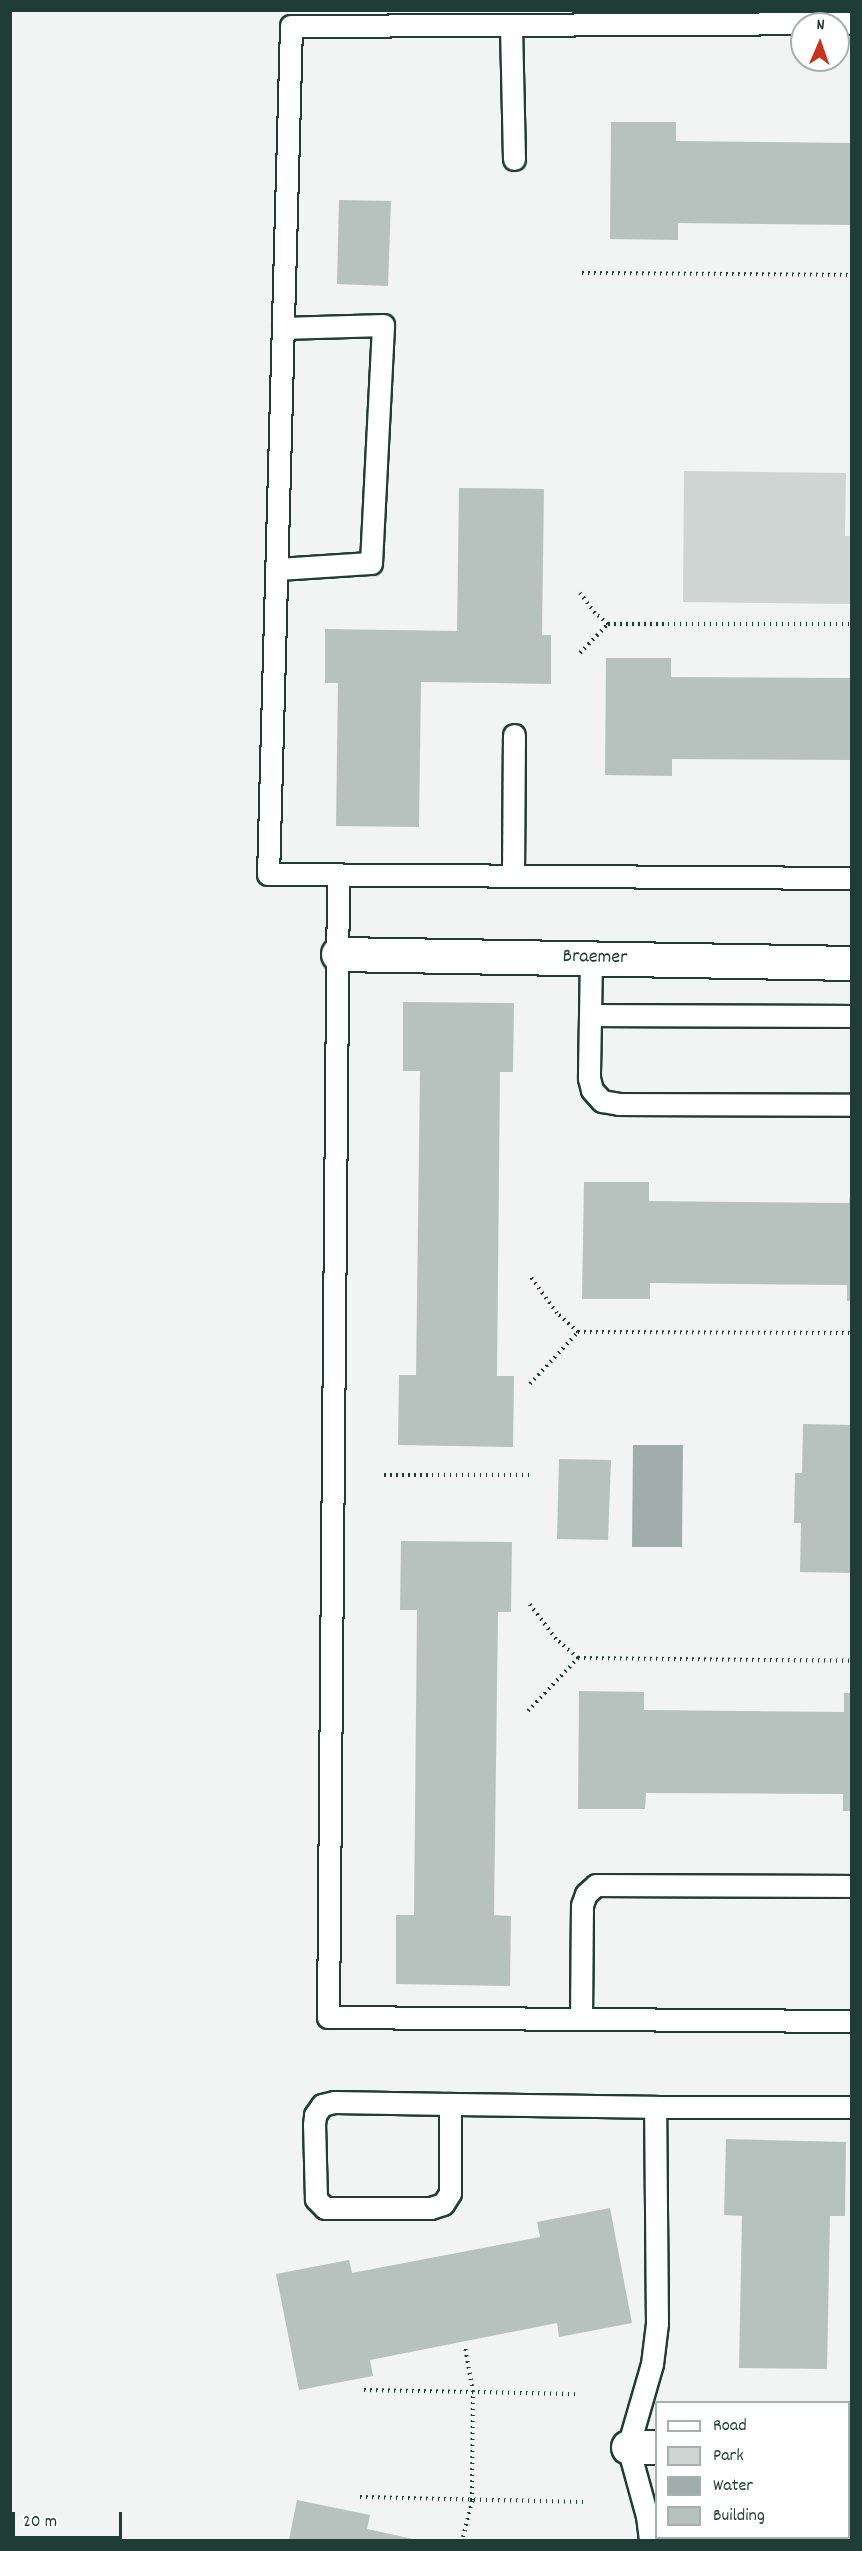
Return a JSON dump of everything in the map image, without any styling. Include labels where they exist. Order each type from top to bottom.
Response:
[{"type":"street","name":"Braemer","points":[[338,954],[852,963]]},
{"type":"lane","points":[[852,23],[291,26],[268,874],[852,878]]},
{"type":"lane","points":[[511,26],[514,159]]},
{"type":"lane","points":[[277,569],[371,563],[383,325],[283,328]]},
{"type":"lane","points":[[513,876],[514,735]]},
{"type":"lane","points":[[339,874],[327,2017],[852,2020]]},
{"type":"lane","points":[[591,958],[589,1078],[592,1090],[602,1101],[619,1104],[852,1105]]},
{"type":"lane","points":[[590,1015],[852,1016]]},
{"type":"lane","points":[[581,2019],[582,1905],[586,1894],[596,1885],[852,1886]]},
{"type":"lane","points":[[450,2104],[450,2193],[444,2204],[431,2208],[324,2208],[316,2199],[315,2115],[322,2105],[334,2102],[655,2107],[852,2107]]},
{"type":"lane","points":[[650,2541],[642,2447],[657,2322],[655,2107]]},
{"type":"path","points":[[582,273],[852,275]]},
{"type":"path","points":[[580,593],[595,614],[608,624],[852,624]]},
{"type":"path","points":[[580,653],[608,624]]},
{"type":"path","points":[[531,1276],[557,1312],[578,1332],[852,1333]]},
{"type":"path","points":[[530,1384],[578,1332]]},
{"type":"path","points":[[384,1475],[529,1475]]},
{"type":"path","points":[[528,1602],[556,1639],[578,1658],[852,1661]]},
{"type":"path","points":[[528,1711],[578,1658]]},
{"type":"path","points":[[464,2537],[472,2500],[473,2392],[465,2347]]},
{"type":"path","points":[[364,2390],[579,2394]]},
{"type":"path","points":[[360,2497],[583,2502]]},
{"type":"green space","points":[[684,471],[846,473],[845,536],[851,536],[851,604],[683,602]]},
{"type":"water","points":[[633,1445],[683,1445],[682,1547],[632,1547]]},
{"type":"building","points":[[611,122],[676,122],[676,141],[852,143],[852,225],[678,223],[678,240],[610,239]]},
{"type":"building","points":[[339,200],[391,201],[388,286],[337,284]]},
{"type":"building","points":[[459,488],[544,489],[542,635],[551,635],[551,684],[421,682],[419,827],[336,826],[338,683],[325,683],[325,629],[457,631]]},
{"type":"building","points":[[606,658],[671,658],[671,677],[852,678],[852,760],[672,759],[672,776],[605,775]]},
{"type":"building","points":[[403,1002],[514,1003],[513,1072],[500,1072],[497,1376],[514,1376],[513,1447],[398,1445],[399,1375],[416,1375],[420,1071],[403,1071]]},
{"type":"building","points":[[584,1182],[649,1182],[649,1201],[849,1203],[852,1183],[852,1301],[847,1301],[847,1285],[650,1283],[650,1299],[582,1299]]},
{"type":"building","points":[[803,1424],[852,1425],[852,1573],[800,1572],[801,1523],[794,1523],[795,1473],[802,1473]]},
{"type":"building","points":[[559,1459],[611,1460],[608,1540],[557,1539]]},
{"type":"building","points":[[401,1541],[512,1542],[511,1612],[498,1612],[494,1915],[511,1916],[510,1986],[396,1984],[396,1915],[414,1915],[417,1610],[400,1610]]},
{"type":"building","points":[[579,1691],[644,1692],[644,1710],[844,1712],[844,1693],[852,1693],[852,1811],[843,1811],[843,1794],[646,1793],[645,1809],[578,1809]]},
{"type":"building","points":[[726,2139],[846,2142],[845,2216],[830,2216],[827,2369],[739,2368],[742,2216],[724,2215]]},
{"type":"building","points":[[610,2208],[632,2323],[559,2337],[557,2323],[370,2360],[373,2376],[299,2390],[276,2274],[349,2260],[352,2273],[540,2237],[537,2222]]},
{"type":"building","points":[[297,2500],[370,2515],[367,2529],[418,2540],[289,2540]]},
{"type":"building","points":[[739,2539],[827,2539],[827,2540]]}]
